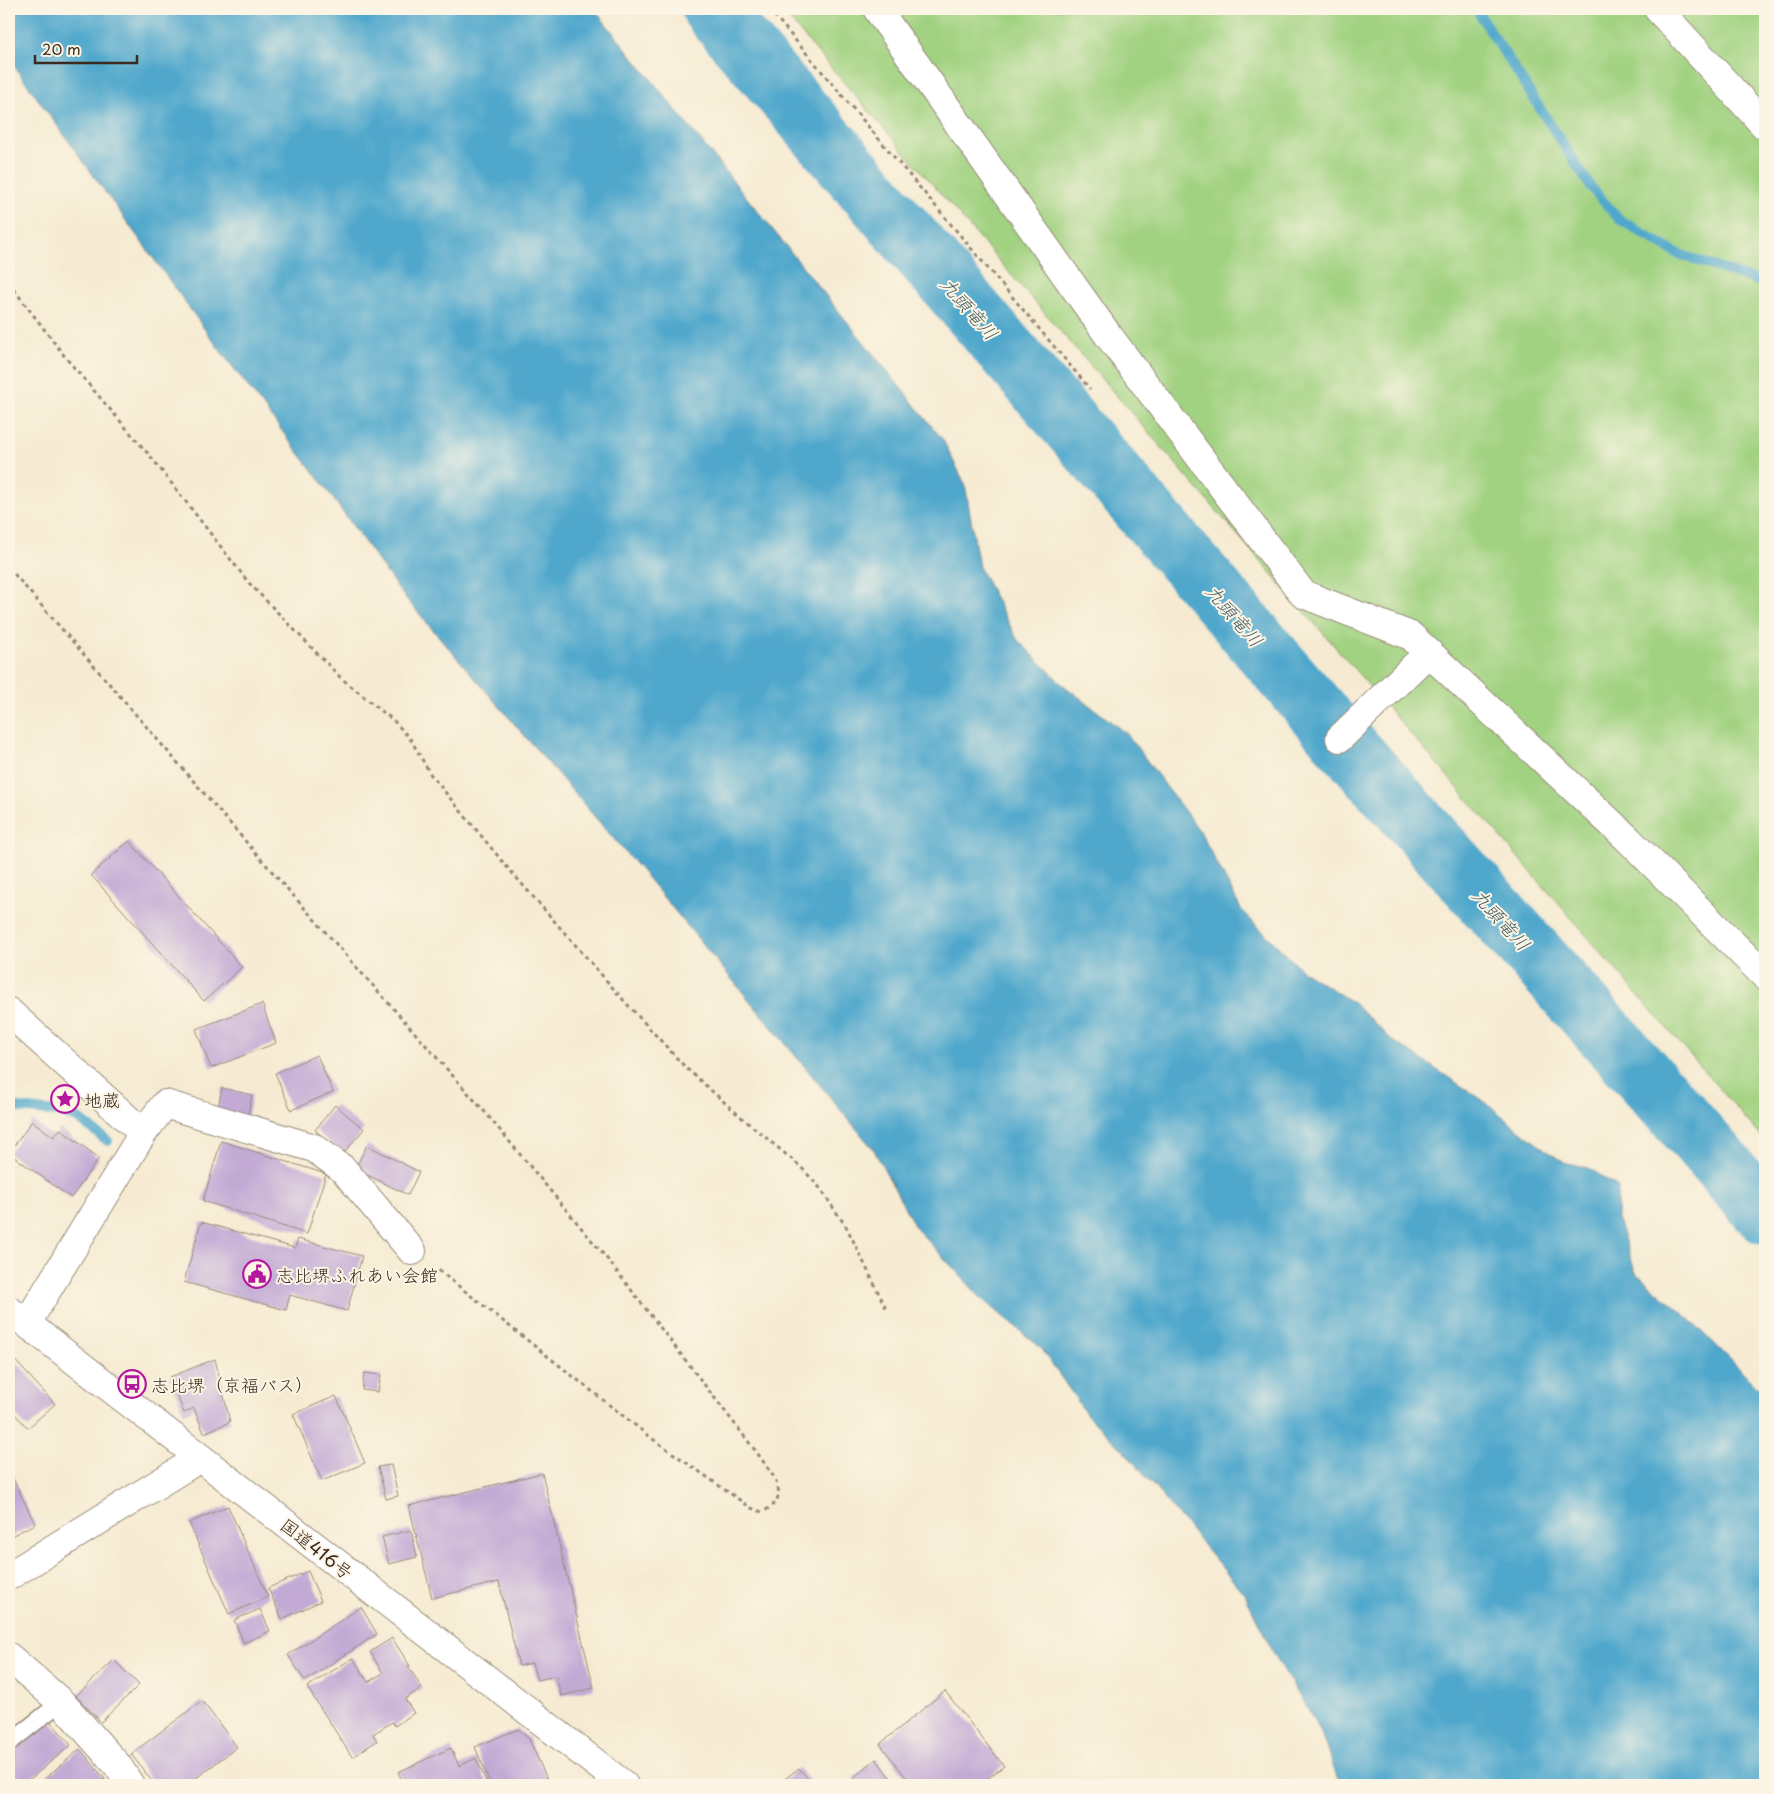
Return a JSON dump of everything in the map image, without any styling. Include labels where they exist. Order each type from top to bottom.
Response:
[{"type":"main road","points":[[877,9],[1108,335],[1303,594],[1411,636],[1628,840],[1765,976]]},
{"type":"main road","points":[[1658,9],[1765,126]]},
{"type":"main road","points":[[1340,738],[1428,653]]},
{"type":"main road","points":[[9,1012],[143,1133]]},
{"type":"main road","points":[[18,1317],[143,1133],[165,1104],[314,1148],[343,1170],[412,1251]]},
{"type":"main road","name":"国道416号","points":[[18,1317],[624,1785]]},
{"type":"main road","points":[[9,1576],[200,1458]]},
{"type":"main road","points":[[9,1657],[61,1702],[118,1766],[130,1785]]},
{"type":"lane","points":[[9,1743],[61,1702]]},
{"type":"path","points":[[769,9],[1090,389]]},
{"type":"path","points":[[9,283],[66,358],[151,457],[250,583],[341,678],[394,721],[411,740],[431,776],[507,867],[627,1004],[686,1068],[800,1166],[820,1188],[847,1228],[886,1308]]},
{"type":"path","points":[[9,568],[267,866],[478,1104],[596,1245],[758,1454],[775,1478],[779,1491],[778,1501],[771,1508],[762,1512],[751,1508],[650,1437],[534,1347],[458,1284],[412,1251]]},
{"type":"green space","points":[[780,9],[1765,9],[1765,1141]]},
{"type":"water","points":[[9,9],[594,9],[943,440],[965,484],[979,567],[1017,639],[1062,684],[1127,734],[1201,833],[1242,911],[1303,971],[1355,1004],[1392,1040],[1484,1101],[1532,1140],[1563,1162],[1589,1168],[1618,1187],[1617,1218],[1636,1273],[1694,1323],[1765,1394],[1765,1785],[1340,1785],[1320,1730],[1274,1654],[1245,1595],[1125,1452],[1087,1415],[1041,1348],[982,1299],[915,1227],[874,1150],[645,875],[402,594],[319,479],[219,349],[9,59]]},
{"type":"building","points":[[129,841],[242,967],[204,1001],[91,875]]},
{"type":"building","points":[[262,1004],[276,1043],[211,1068],[196,1029]]},
{"type":"building","points":[[317,1055],[333,1092],[291,1110],[275,1073]]},
{"type":"building","points":[[222,1088],[252,1095],[247,1119],[217,1112]]},
{"type":"building","points":[[335,1105],[364,1129],[343,1154],[315,1130]]},
{"type":"building","points":[[32,1121],[54,1137],[60,1129],[99,1158],[71,1198],[9,1153]]},
{"type":"building","points":[[221,1141],[326,1174],[307,1234],[203,1201]]},
{"type":"building","points":[[367,1145],[419,1172],[408,1195],[355,1169]]},
{"type":"building","points":[[201,1222],[295,1248],[298,1239],[362,1256],[347,1311],[290,1295],[286,1310],[184,1282]]},
{"type":"building","points":[[10,1355],[55,1404],[28,1428],[9,1410]]},
{"type":"building","points":[[215,1359],[230,1422],[204,1433],[194,1408],[184,1413],[170,1377]]},
{"type":"building","points":[[364,1373],[381,1375],[378,1392],[362,1390]]},
{"type":"building","points":[[336,1396],[365,1463],[322,1481],[293,1414]]},
{"type":"building","points":[[391,1465],[398,1496],[386,1499],[378,1467]]},
{"type":"building","points":[[9,1470],[35,1524],[9,1537]]},
{"type":"building","points":[[542,1473],[594,1688],[561,1696],[556,1676],[537,1680],[532,1663],[519,1666],[499,1582],[432,1598],[409,1506]]},
{"type":"building","points":[[228,1506],[268,1597],[229,1614],[189,1523]]},
{"type":"building","points":[[411,1530],[417,1557],[389,1564],[382,1537]]},
{"type":"building","points":[[308,1571],[321,1601],[282,1619],[268,1588]]},
{"type":"building","points":[[361,1607],[377,1634],[305,1681],[288,1655]]},
{"type":"building","points":[[260,1609],[270,1631],[244,1643],[234,1620]]},
{"type":"building","points":[[392,1638],[422,1688],[405,1699],[414,1713],[395,1726],[392,1722],[373,1734],[377,1741],[352,1757],[307,1687],[353,1658],[368,1682],[383,1673],[370,1652]]},
{"type":"building","points":[[114,1660],[139,1685],[101,1722],[76,1696]]},
{"type":"building","points":[[945,1691],[1004,1766],[979,1785],[912,1785],[880,1744]]},
{"type":"building","points":[[202,1701],[237,1747],[187,1785],[155,1785],[131,1754]]},
{"type":"building","points":[[45,1715],[71,1745],[23,1785],[9,1785],[9,1765],[14,1761],[9,1755],[9,1745]]},
{"type":"building","points":[[518,1729],[529,1739],[547,1779],[533,1785],[491,1785],[475,1747]]},
{"type":"building","points":[[451,1748],[459,1766],[476,1758],[488,1785],[439,1785],[438,1783],[433,1785],[404,1785],[398,1772]]},
{"type":"building","points":[[80,1749],[105,1779],[98,1785],[37,1785]]},
{"type":"building","points":[[876,1759],[896,1785],[859,1785],[853,1778]]},
{"type":"building","points":[[799,1768],[813,1785],[777,1785]]},
{"type":"waterway","name":"九頭竜川","points":[[712,9],[1340,738],[1765,1214]]},
{"type":"waterway","points":[[1476,9],[1590,186],[1619,219],[1676,253],[1765,283]]},
{"type":"waterway","points":[[9,1107],[57,1112],[77,1118],[108,1141]]},
{"type":"place","name":"地蔵","points":[[65,1099]]},
{"type":"place","name":"志比堺ふれあい会館","points":[[257,1274]]},
{"type":"place","name":"志比堺（京福バス）","points":[[132,1384]]}]
